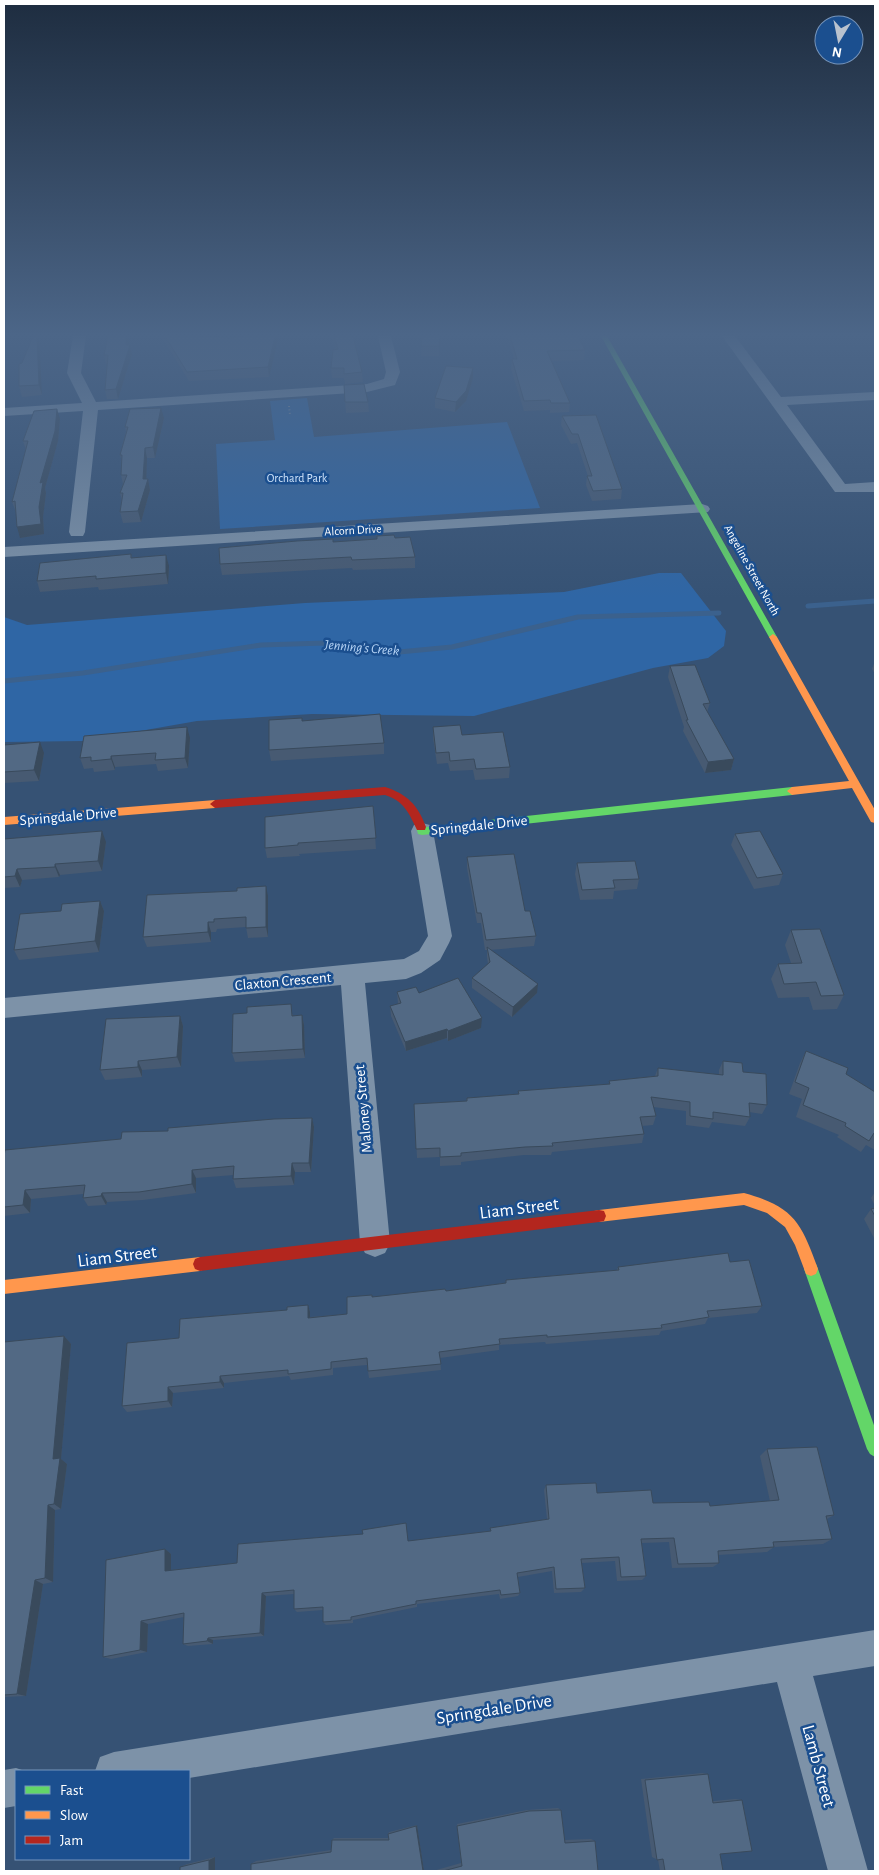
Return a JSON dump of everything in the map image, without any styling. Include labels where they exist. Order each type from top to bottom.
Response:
[{"type":"street","points":[[77,532],[89,424]]},
{"type":"street","name":"Angeline Street North","points":[[654,424],[875,819]]},
{"type":"street","points":[[793,424],[841,489],[875,487]]},
{"type":"street","name":"Alcorn Drive","points":[[4,552],[702,508]]},
{"type":"street","name":"Springdale Drive","points":[[4,821],[385,791],[403,796],[415,808],[422,830],[855,784]]},
{"type":"street","name":"Claxton Crescent","points":[[4,1008],[406,969],[425,961],[435,949],[440,936],[422,830]]},
{"type":"street","name":"Maloney Street","points":[[352,974],[375,1243]]},
{"type":"street","name":"Liam Street","points":[[4,1287],[744,1199],[761,1202],[777,1210],[790,1221],[799,1234],[875,1450]]},
{"type":"street","name":"Springdale Drive","points":[[120,1770],[875,1648]]},
{"type":"street","name":"Lamb Street","points":[[790,1661],[848,1871]]},
{"type":"green space","name":"Orchard Park","points":[[273,424],[312,424],[314,437],[508,424],[540,508],[220,529],[216,444],[275,440]]},
{"type":"green space","points":[[659,573],[681,573],[726,631],[724,646],[708,658],[653,668],[474,716],[312,714],[197,721],[83,741],[4,742],[4,617],[27,625],[305,603],[564,592]]},
{"type":"building","points":[[29,424],[56,424],[40,483],[43,482],[39,507],[41,524],[17,527],[15,501],[12,502],[28,441],[23,441]]},
{"type":"building","points":[[126,424],[158,424],[153,447],[145,448],[143,479],[148,479],[138,511],[120,512],[123,493],[120,493],[127,475],[121,475],[122,455],[120,455],[128,427],[125,427]]},
{"type":"building","points":[[566,424],[599,424],[622,489],[593,491],[587,476],[592,476],[578,434],[572,434]]},
{"type":"building","points":[[394,535],[395,538],[410,537],[415,557],[352,560],[351,557],[220,564],[219,548],[297,541],[333,539],[333,542],[377,539],[377,536]]},
{"type":"building","points":[[131,554],[131,558],[166,555],[166,573],[96,579],[96,576],[37,581],[40,563]]},
{"type":"building","points":[[695,665],[710,703],[703,704],[734,759],[708,762],[686,720],[688,720],[670,666]]},
{"type":"building","points":[[380,714],[384,743],[269,750],[269,720],[302,718],[302,721]]},
{"type":"building","points":[[460,725],[462,735],[503,732],[510,767],[476,769],[474,759],[450,761],[449,752],[436,753],[433,727]]},
{"type":"building","points":[[187,727],[185,758],[155,760],[156,753],[111,756],[111,759],[91,761],[91,757],[80,758],[84,736]]},
{"type":"building","points":[[40,742],[34,770],[4,772],[4,745]]},
{"type":"building","points":[[373,806],[376,838],[298,843],[298,845],[265,848],[265,817]]},
{"type":"building","points":[[102,831],[98,861],[55,864],[55,867],[17,869],[15,876],[4,877],[4,839]]},
{"type":"building","points":[[760,831],[783,874],[757,878],[735,834]]},
{"type":"building","points":[[514,854],[525,911],[530,911],[536,936],[486,940],[481,913],[477,913],[467,857]]},
{"type":"building","points":[[635,861],[639,879],[613,880],[615,888],[582,890],[577,863]]},
{"type":"building","points":[[266,886],[266,927],[246,928],[246,917],[214,919],[214,922],[208,922],[208,932],[143,937],[147,895],[237,891],[237,888]]},
{"type":"building","points":[[100,901],[95,941],[14,950],[20,914],[61,911],[62,904]]},
{"type":"building","points":[[820,929],[844,995],[821,996],[816,982],[784,984],[778,964],[802,963],[791,930]]},
{"type":"building","points":[[487,947],[538,984],[513,1007],[472,978],[490,962]]},
{"type":"building","points":[[458,978],[482,1018],[448,1031],[447,1029],[405,1042],[390,1006],[401,1003],[397,992],[416,987],[419,993]]},
{"type":"building","points":[[291,1004],[292,1016],[302,1015],[303,1049],[232,1053],[233,1014],[247,1013],[247,1007]]},
{"type":"building","points":[[180,1016],[177,1057],[138,1061],[138,1067],[100,1070],[106,1019]]},
{"type":"building","points":[[806,1051],[848,1068],[846,1074],[875,1092],[875,1134],[869,1141],[845,1126],[846,1123],[803,1105],[809,1088],[795,1082]]},
{"type":"building","points":[[723,1061],[742,1063],[743,1072],[766,1074],[767,1105],[749,1103],[750,1117],[713,1112],[713,1119],[690,1116],[690,1102],[651,1097],[656,1116],[640,1117],[644,1134],[552,1143],[553,1146],[461,1153],[461,1156],[440,1157],[440,1148],[416,1149],[414,1104],[467,1101],[467,1098],[519,1094],[518,1091],[610,1084],[609,1081],[658,1076],[658,1068],[723,1075]]},
{"type":"building","points":[[312,1118],[309,1163],[292,1163],[291,1176],[233,1179],[234,1166],[192,1170],[192,1184],[139,1192],[102,1193],[101,1196],[83,1198],[85,1185],[25,1190],[23,1205],[4,1207],[5,1150],[121,1139],[122,1132],[168,1131],[168,1128],[274,1119]]},
{"type":"building","points":[[875,1208],[875,1216],[871,1209]]},
{"type":"building","points":[[728,1253],[730,1262],[749,1260],[762,1306],[707,1311],[709,1317],[661,1325],[662,1328],[499,1339],[500,1344],[439,1352],[441,1364],[368,1371],[367,1358],[331,1362],[331,1369],[288,1374],[288,1370],[220,1376],[220,1382],[168,1387],[168,1401],[122,1406],[127,1343],[179,1338],[180,1319],[287,1310],[287,1307],[308,1305],[308,1318],[347,1314],[347,1297],[372,1295],[372,1297],[445,1289],[446,1291],[506,1283],[506,1280],[619,1270],[618,1267]]},
{"type":"building","points":[[64,1336],[53,1459],[60,1458],[54,1504],[48,1505],[45,1578],[35,1580],[17,1694],[4,1695],[4,1342]]},
{"type":"building","points":[[817,1447],[834,1515],[826,1516],[832,1539],[773,1542],[774,1547],[718,1551],[719,1563],[678,1564],[674,1538],[641,1539],[646,1576],[621,1577],[619,1557],[581,1559],[585,1588],[556,1589],[554,1567],[517,1573],[520,1593],[501,1595],[500,1590],[416,1601],[416,1604],[351,1617],[351,1620],[323,1622],[323,1607],[294,1609],[294,1590],[262,1593],[260,1633],[208,1638],[207,1641],[183,1644],[184,1613],[141,1621],[140,1650],[103,1657],[106,1560],[165,1549],[165,1571],[237,1563],[238,1544],[363,1534],[362,1530],[406,1523],[408,1541],[491,1531],[490,1528],[549,1519],[546,1485],[596,1483],[597,1493],[651,1490],[653,1503],[709,1502],[710,1506],[779,1500],[767,1449]]},
{"type":"building","points":[[708,1774],[713,1803],[742,1800],[752,1851],[720,1854],[723,1871],[665,1871],[663,1859],[657,1860],[645,1780]]},
{"type":"building","points":[[561,1810],[565,1843],[595,1841],[598,1871],[443,1871],[462,1866],[457,1826],[529,1811]]},
{"type":"building","points":[[416,1826],[423,1871],[251,1871],[251,1864],[331,1852],[332,1840],[389,1840],[388,1834]]},
{"type":"building","points":[[209,1860],[209,1871],[180,1871],[180,1867]]},
{"type":"waterway","name":"Jenning's Creek","points":[[808,606],[875,601]]},
{"type":"waterway","name":"Jenning's Creek","points":[[4,681],[83,673],[261,645],[325,643],[399,652],[452,647],[578,617],[719,613]]},
{"type":"traffic: fast","points":[[653,424],[773,637]]},
{"type":"traffic: fast","points":[[421,827],[422,831],[792,791]]},
{"type":"traffic: fast","points":[[811,1269],[875,1449]]},
{"type":"traffic: slow","points":[[773,637],[875,819]]},
{"type":"traffic: slow","points":[[792,791],[855,784]]},
{"type":"traffic: slow","points":[[4,821],[215,804]]},
{"type":"traffic: slow","points":[[599,1216],[744,1199],[760,1203],[772,1209],[790,1223],[801,1242],[811,1269]]},
{"type":"traffic: slow","points":[[4,1287],[200,1264]]},
{"type":"traffic: jam","points":[[215,804],[385,791],[404,799],[412,808],[421,827]]},
{"type":"traffic: jam","points":[[200,1264],[599,1216]]}]
